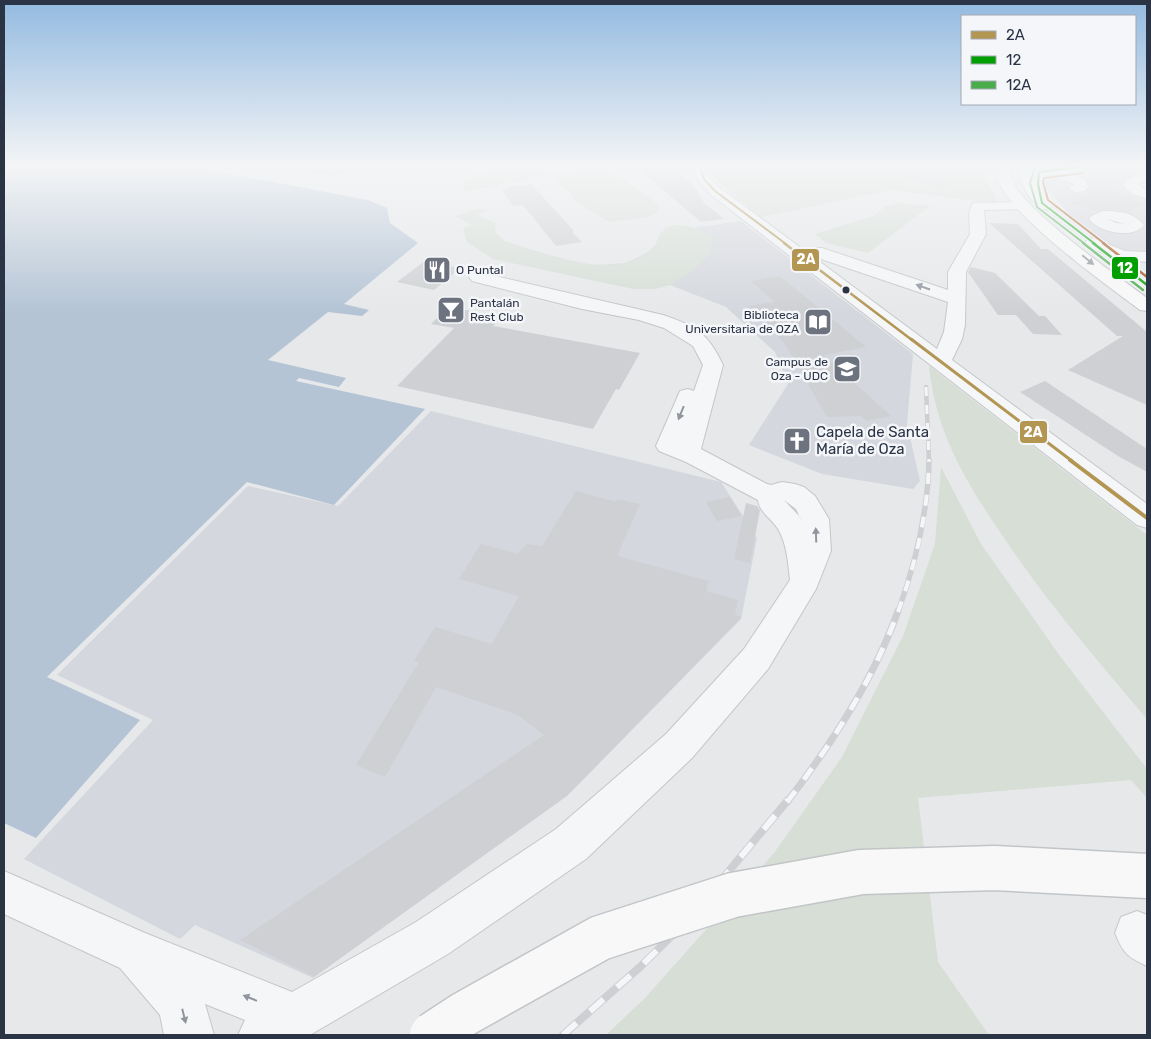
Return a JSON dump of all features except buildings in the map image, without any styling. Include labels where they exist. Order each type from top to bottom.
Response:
[{"type":"main road","points":[[1036,215],[1147,309]]},
{"type":"main road","points":[[1058,215],[1093,243]]},
{"type":"main road","points":[[1125,259],[1147,285]]},
{"type":"main road","points":[[1106,274],[1147,306]]},
{"type":"main road","points":[[432,1035],[464,1014],[600,938],[733,895],[861,872],[995,868],[1147,876]]},
{"type":"street","points":[[749,215],[1147,518]]},
{"type":"street","points":[[940,362],[951,346],[956,321],[956,272],[978,234],[976,215]]},
{"type":"street","points":[[1132,228],[1147,236]]},
{"type":"street","points":[[1093,243],[1125,259],[1147,266]]},
{"type":"street","points":[[798,253],[816,251],[957,299]]},
{"type":"street","points":[[1125,259],[1147,257],[1144,254],[1147,251]]},
{"type":"street","points":[[4,892],[134,951],[279,1026],[432,938],[571,844],[685,739],[756,659],[805,581],[817,551],[816,519],[806,503],[795,493],[782,491],[771,495],[752,488],[688,451],[668,446],[706,351],[698,340],[676,327],[650,317],[584,304],[478,277]]},
{"type":"street","points":[[134,951],[181,1003],[189,1035]]},
{"type":"shaded area","points":[[479,215],[495,223],[496,233],[505,241],[545,254],[591,264],[617,265],[627,263],[650,250],[661,233],[666,228],[673,226],[687,226],[713,237],[711,253],[689,274],[670,285],[655,289],[633,289],[493,259],[467,242],[463,228],[472,225],[455,216]]},
{"type":"shaded area","points":[[598,215],[652,215],[649,217],[609,222]]},
{"type":"shaded area","points":[[917,215],[868,253],[826,243],[815,234],[873,216]]},
{"type":"shaded area","points":[[1070,215],[1147,215],[1147,264],[1093,235]]},
{"type":"shaded area","name":"Campus de Oza - UDC","points":[[741,221],[913,354],[907,424],[920,481],[913,489],[822,474],[749,445],[788,384],[775,352],[726,307],[670,285],[598,265],[626,263],[698,227]]},
{"type":"shaded area","points":[[929,366],[1147,535],[1147,719],[1037,585],[977,497],[965,477],[946,436],[938,414]]},
{"type":"shaded area","points":[[431,411],[721,482],[757,538],[741,619],[571,792],[313,978],[195,925],[180,939],[24,859],[153,720],[57,675],[248,486],[338,506]]},
{"type":"shaded area","points":[[941,467],[981,544],[1060,656],[1147,769],[1147,798],[1131,780],[918,798],[938,962],[989,1035],[606,1035],[646,997],[774,853],[842,757],[903,636],[935,544]]},
{"type":"water","points":[[4,215],[388,215],[390,223],[418,243],[344,304],[369,310],[362,316],[328,312],[268,360],[346,378],[339,387],[299,378],[296,381],[425,409],[334,505],[247,482],[47,677],[140,720],[36,838],[4,823]]},
{"type":"railway","points":[[926,387],[929,460]]},
{"type":"railway","points":[[898,612],[920,537],[926,499],[929,460]]},
{"type":"railway","points":[[787,802],[820,758],[850,711],[877,662],[898,611]]},
{"type":"railway","points":[[563,1035],[640,967],[689,919],[788,800]]},
{"type":"transit line","name":"2A","points":[[747,215],[1147,518]]},
{"type":"transit line","name":"12A","points":[[1048,215],[1143,290]]},
{"type":"transit line","name":"12","points":[[1058,215],[1147,285]]},
{"type":"transit line","points":[[1068,215],[1147,277]]},
{"type":"place","name":"O Puntal","points":[[437,270]]},
{"type":"place","name":"Pantalán Rest Club","points":[[451,310]]},
{"type":"place","name":"Biblioteca Universitaria de OZA","points":[[818,322]]},
{"type":"place","name":"Campus de Oza - UDC","points":[[847,369]]},
{"type":"place","name":"Capela de Santa María de Oza","points":[[797,441]]}]
